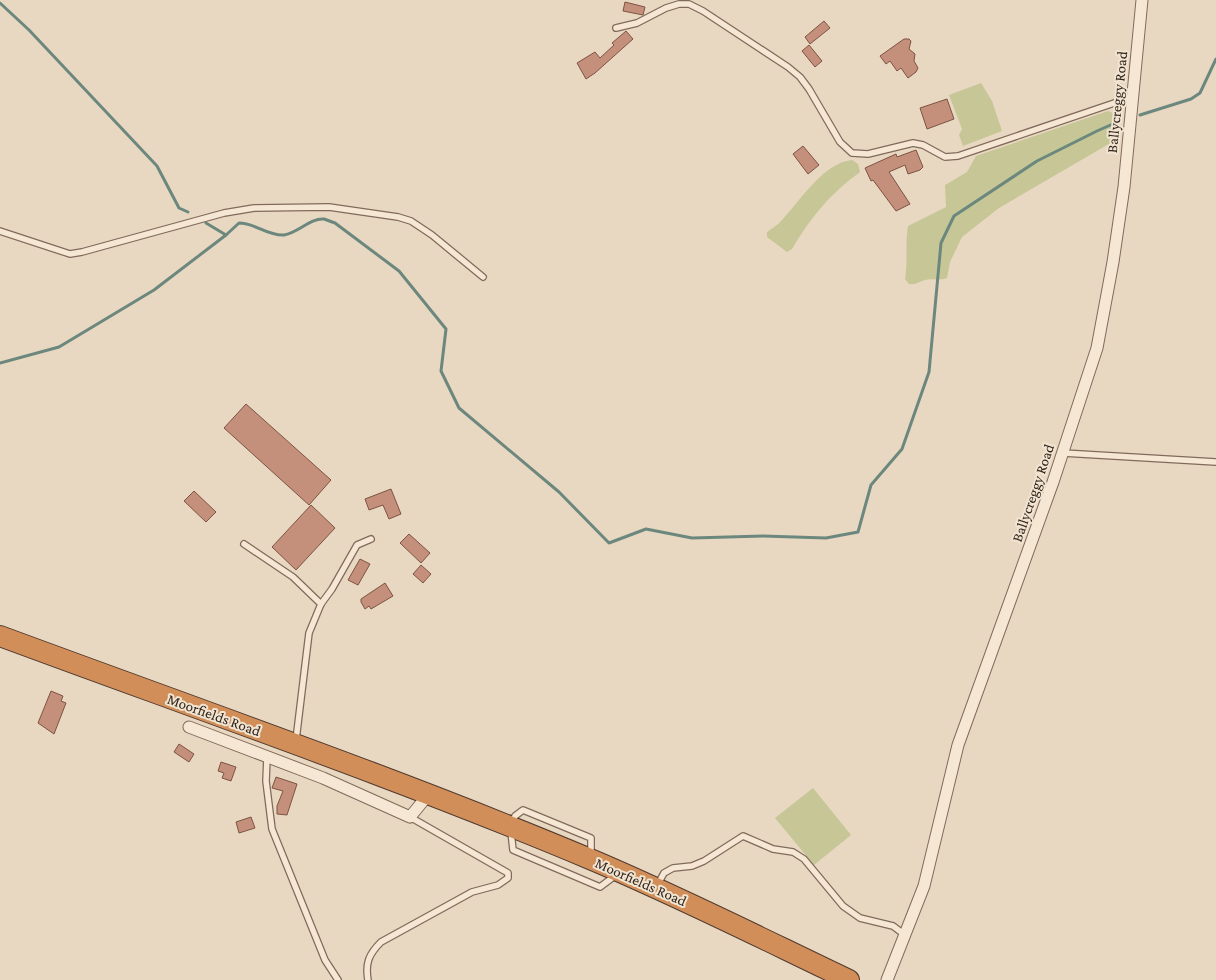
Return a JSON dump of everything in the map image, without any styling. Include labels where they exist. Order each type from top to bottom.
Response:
[{"type":"highway","name":"Moorfields Road","points":[[0,636],[428,795],[591,860],[656,888],[849,980]]},
{"type":"street","name":"Ballycreggy Road","points":[[887,980],[924,886],[958,746],[1063,453],[1097,348],[1113,262],[1124,187],[1142,0]]},
{"type":"street","name":"Moorfields Road","points":[[189,727],[323,778],[410,817]]},
{"type":"street","points":[[410,817],[428,795]]},
{"type":"lane","points":[[616,28],[637,23],[666,8],[679,4],[689,4],[703,10],[788,67],[800,78],[814,97],[840,142],[852,154],[868,154],[913,143],[923,145],[945,157],[958,156],[1132,97]]},
{"type":"lane","points":[[0,230],[70,254],[224,212],[254,208],[329,207],[398,217],[411,221],[432,235],[482,276]]},
{"type":"lane","points":[[1063,453],[1216,462]]},
{"type":"lane","points":[[296,745],[309,633],[321,604],[357,545],[371,539]]},
{"type":"lane","points":[[244,544],[293,577],[321,604]]},
{"type":"lane","points":[[267,758],[266,781],[272,829],[325,960],[338,980]]},
{"type":"lane","points":[[368,980],[368,958],[372,950],[381,942],[472,892],[498,885],[508,878],[508,873],[410,817]]},
{"type":"lane","points":[[510,828],[513,850],[600,887],[620,872]]},
{"type":"lane","points":[[656,888],[664,873],[673,868],[692,866],[704,861],[743,836],[773,849],[793,852],[804,859],[843,906],[860,918],[893,926],[905,935]]},
{"type":"green space","points":[[981,83],[992,101],[1002,131],[963,146],[959,135],[962,129],[949,95]]},
{"type":"green space","points":[[1108,111],[1116,114],[1118,132],[1114,141],[999,208],[962,237],[950,262],[947,278],[928,279],[915,284],[909,284],[905,279],[908,226],[946,207],[945,185],[967,172],[976,156]]},
{"type":"green space","points":[[852,160],[858,164],[860,172],[839,189],[822,207],[792,249],[787,252],[767,237],[767,232],[780,222],[822,175],[841,163]]},
{"type":"green space","points":[[813,788],[851,835],[814,865],[775,818]]},
{"type":"building","points":[[625,2],[645,7],[643,15],[623,11]]},
{"type":"building","points":[[824,21],[830,28],[810,44],[805,37]]},
{"type":"building","points":[[626,31],[633,39],[586,79],[577,63],[595,52],[600,58],[614,45],[612,43]]},
{"type":"building","points":[[904,39],[911,41],[909,49],[915,54],[914,61],[918,68],[908,78],[901,68],[897,71],[890,61],[886,64],[880,56]]},
{"type":"building","points":[[809,45],[822,61],[815,67],[802,51]]},
{"type":"building","points":[[947,99],[954,119],[927,129],[920,108]]},
{"type":"building","points":[[803,146],[819,165],[808,174],[793,154]]},
{"type":"building","points":[[916,150],[923,167],[920,170],[908,174],[905,165],[889,172],[910,204],[896,211],[873,180],[871,181],[865,168],[896,154],[897,157]]},
{"type":"building","points":[[246,404],[331,480],[309,505],[224,428]]},
{"type":"building","points":[[391,489],[401,514],[389,519],[383,505],[369,510],[365,499]]},
{"type":"building","points":[[194,491],[216,512],[206,522],[184,501]]},
{"type":"building","points":[[311,505],[335,528],[296,570],[272,547]]},
{"type":"building","points":[[409,534],[430,553],[421,563],[400,543]]},
{"type":"building","points":[[360,559],[370,564],[358,585],[348,580]]},
{"type":"building","points":[[421,565],[431,574],[423,583],[413,574]]},
{"type":"building","points":[[385,583],[393,596],[371,609],[369,606],[365,609],[361,599]]},
{"type":"building","points":[[51,691],[63,696],[61,701],[66,703],[54,734],[38,723]]},
{"type":"building","points":[[179,744],[194,754],[189,762],[174,752]]},
{"type":"building","points":[[221,762],[236,767],[231,781],[222,778],[224,773],[218,771]]},
{"type":"building","points":[[276,777],[297,784],[287,815],[277,814],[277,806],[283,791],[272,788]]},
{"type":"building","points":[[251,817],[255,828],[239,833],[236,822]]},
{"type":"waterway","points":[[0,3],[29,30],[157,166],[179,208],[188,212]]},
{"type":"waterway","points":[[1140,115],[1191,99],[1200,93],[1216,59]]},
{"type":"waterway","points":[[206,223],[226,235],[239,223],[251,225],[272,234],[284,235],[294,232],[314,221],[324,219],[335,223],[399,271],[446,329],[441,371],[459,408],[559,492],[609,543],[646,529],[692,538],[763,536],[826,538],[858,532],[871,485],[902,449],[929,372],[941,243],[954,216],[1037,161],[1115,123]]},
{"type":"waterway","points":[[0,363],[59,347],[154,290],[226,235]]}]
